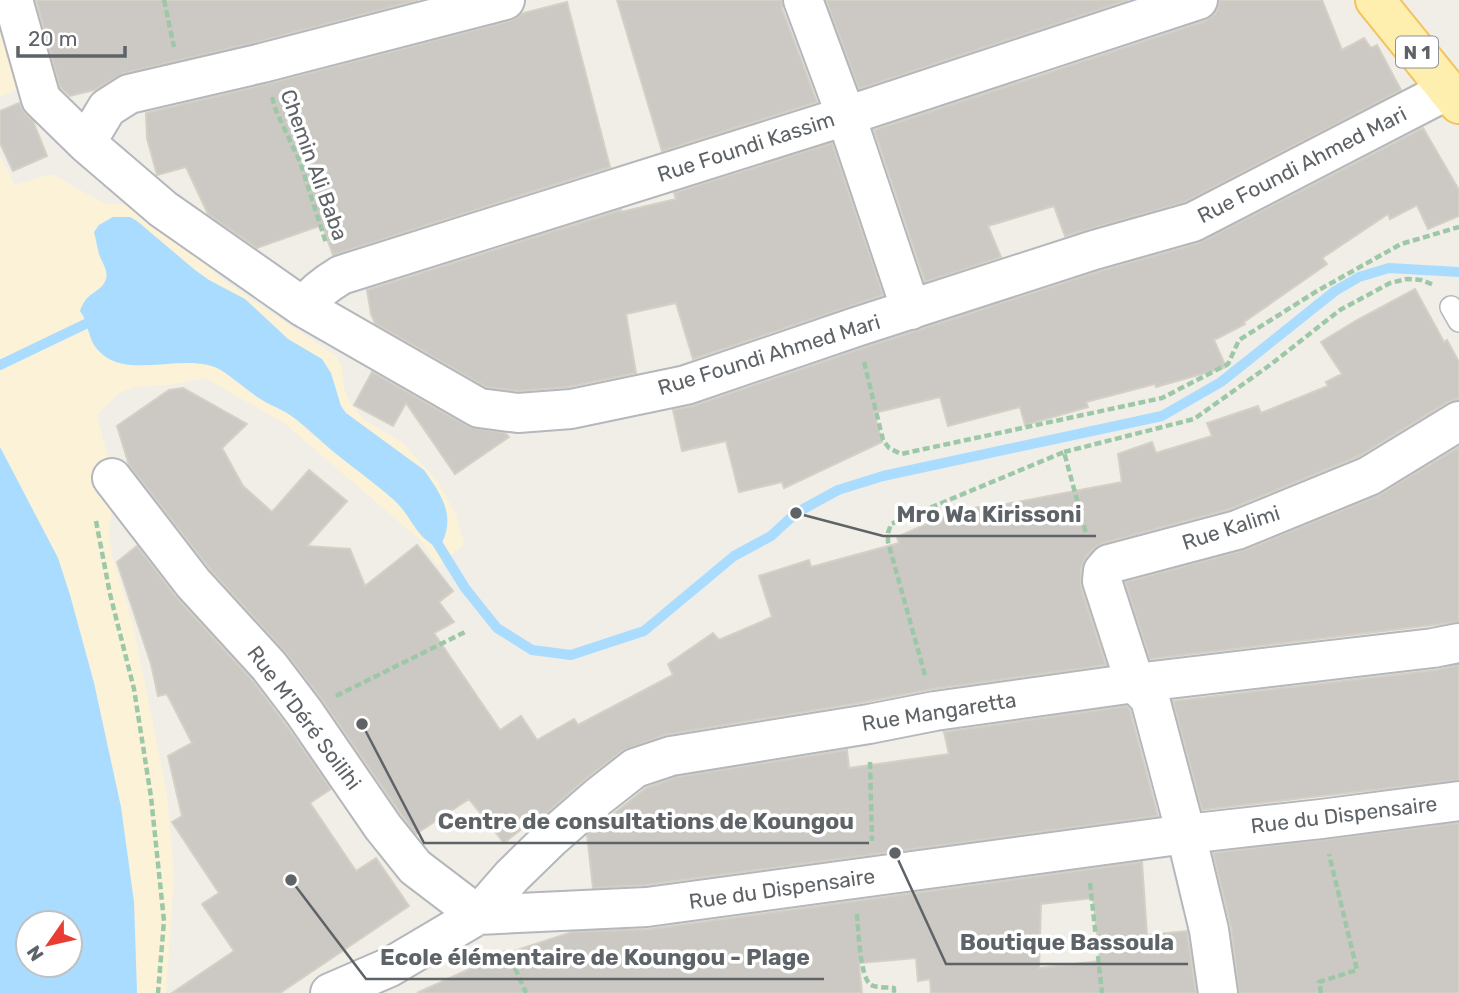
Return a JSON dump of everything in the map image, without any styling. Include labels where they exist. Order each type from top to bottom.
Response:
[{"type":"main road","name":"N 1","points":[[1375,0],[1453,97]]},
{"type":"street","name":"Rue Foundi Ahmed Mari","points":[[13,0],[41,99],[86,143],[163,209],[303,307],[479,408],[518,413],[571,409],[686,385],[1094,250],[1193,222],[1453,97]]},
{"type":"street","points":[[86,143],[107,108],[129,94],[262,63],[505,0]]},
{"type":"street","points":[[803,0],[846,116],[911,310]]},
{"type":"street","name":"Rue Foundi Kassim","points":[[303,307],[324,285],[341,275],[846,116],[1198,0]]},
{"type":"street","name":"Rue Kalimi","points":[[1109,564],[1237,530],[1369,476],[1459,421]]},
{"type":"street","name":"Rue M'Déré Soilihi","points":[[112,478],[193,583],[269,666],[383,827],[415,866],[478,915]]},
{"type":"street","points":[[1109,564],[1102,581],[1135,682],[1150,699],[1209,930],[1218,993]]},
{"type":"street","name":"Rue Mangaretta","points":[[478,915],[512,876],[598,797],[635,768],[671,756],[934,711],[1135,682],[1459,643]]},
{"type":"street","name":"Rue du Dispensaire","points":[[330,993],[390,967],[478,915],[647,907],[1186,834],[1459,801]]},
{"type":"path","points":[[164,0],[182,81]]},
{"type":"path","name":"Chemin Ali Baba","points":[[262,63],[276,111],[300,162],[330,254],[341,275]]},
{"type":"path","points":[[856,327],[883,440],[889,448],[901,454],[1162,398],[1228,365],[1238,340],[1317,291],[1401,244],[1459,228]]},
{"type":"path","points":[[934,711],[888,541],[891,524],[1064,452],[1194,419],[1270,366],[1340,310],[1390,283],[1422,279],[1434,285],[1455,314]]},
{"type":"path","points":[[1064,452],[1094,564],[1109,564]]},
{"type":"path","points":[[95,516],[110,594],[134,690],[151,797],[164,921],[158,993]]},
{"type":"path","points":[[304,712],[465,632]]},
{"type":"path","points":[[869,724],[861,955],[866,979],[871,985],[894,988],[894,993]]},
{"type":"path","points":[[1321,819],[1357,970],[1318,982],[1321,993]]},
{"type":"path","points":[[1084,848],[1102,993]]},
{"type":"sand","points":[[0,24],[20,88],[0,97]]},
{"type":"sand","points":[[0,156],[15,185],[52,174],[105,204],[140,205],[223,280],[337,357],[350,403],[363,419],[403,443],[437,481],[456,514],[464,544],[438,566],[419,539],[284,423],[205,378],[168,385],[134,387],[118,394],[97,415],[114,493],[109,531],[112,555],[133,625],[167,793],[174,877],[166,993],[137,993],[134,902],[94,683],[58,558],[0,447]]},
{"type":"water","points":[[113,217],[130,217],[137,221],[195,270],[245,299],[288,339],[322,359],[331,373],[341,406],[346,413],[424,470],[436,487],[447,513],[446,532],[442,543],[435,546],[428,542],[402,508],[385,492],[296,419],[257,397],[224,372],[193,363],[124,364],[109,359],[97,349],[80,311],[87,298],[105,282],[106,270],[94,232],[99,225]]},
{"type":"water","points":[[0,447],[58,558],[94,683],[121,807],[134,902],[137,993],[0,993]]},
{"type":"building","points":[[36,0],[418,0],[124,73],[94,90],[70,96],[60,87]]},
{"type":"building","points":[[617,0],[782,0],[782,8],[817,102],[662,151]]},
{"type":"building","points":[[826,0],[1128,0],[859,89]]},
{"type":"building","points":[[1219,0],[1322,0],[1342,50],[1364,38],[1371,48],[1377,45],[1401,90],[1185,202],[1065,236],[1054,206],[988,226],[1001,257],[925,282],[874,130],[1205,21],[1215,14]]},
{"type":"building","points":[[567,2],[610,167],[333,255],[322,225],[257,248],[208,214],[186,167],[157,175],[147,138],[146,113],[510,21],[524,13]]},
{"type":"building","points":[[19,103],[33,121],[47,156],[13,171],[0,143],[0,111]]},
{"type":"building","points":[[1423,128],[1459,190],[1459,216],[1428,229],[1417,205],[1390,219],[1388,214],[1322,258],[1327,264],[1244,322],[1245,324],[1214,340],[1226,367],[1156,387],[1155,384],[1086,402],[1088,407],[1025,425],[1020,407],[948,426],[940,397],[874,413],[882,442],[784,488],[782,482],[739,492],[726,441],[682,451],[673,410],[693,406],[1100,271],[1199,243]]},
{"type":"building","points":[[832,143],[883,295],[693,359],[676,303],[626,314],[636,373],[568,387],[519,391],[486,387],[375,323],[371,314],[367,290],[621,210],[676,199],[674,193]]},
{"type":"building","points":[[1415,289],[1444,342],[1447,340],[1459,362],[1459,399],[1448,402],[1359,456],[1230,509],[1103,543],[1093,549],[1081,568],[1081,587],[1106,665],[932,689],[664,735],[622,751],[541,818],[539,815],[504,843],[469,799],[416,834],[286,653],[210,569],[129,465],[117,426],[169,390],[183,388],[247,424],[222,448],[243,486],[272,512],[309,470],[347,501],[307,546],[350,549],[365,586],[417,545],[453,591],[439,602],[454,622],[434,633],[500,730],[521,716],[537,740],[574,719],[578,725],[673,675],[668,664],[713,633],[719,640],[772,617],[759,576],[809,560],[811,567],[899,543],[897,537],[942,517],[978,507],[1122,482],[1118,454],[1152,442],[1156,453],[1212,436],[1207,423],[1258,406],[1261,413],[1328,386],[1326,382],[1342,374],[1321,342]]},
{"type":"building","points":[[372,372],[469,427],[505,433],[509,437],[455,474],[406,403],[393,426],[354,405]]},
{"type":"building","points":[[1459,447],[1459,622],[1150,659],[1125,582],[1245,550],[1377,496]]},
{"type":"building","points":[[137,546],[177,598],[252,680],[331,789],[310,803],[356,871],[376,858],[409,906],[280,993],[172,993],[234,951],[202,904],[219,893],[172,822],[182,816],[168,756],[192,743],[167,694],[158,696],[151,664],[117,562]]},
{"type":"building","points":[[1459,665],[1459,780],[1202,810],[1173,701]]},
{"type":"building","points":[[1127,706],[1158,816],[645,885],[593,888],[587,835],[646,788],[676,777],[847,750],[849,768],[949,754],[944,732]]},
{"type":"building","points":[[1459,823],[1459,993],[1239,993],[1231,927],[1213,853]]},
{"type":"building","points":[[1142,862],[1147,935],[1187,931],[1196,993],[931,993],[930,979],[918,981],[916,958],[859,963],[862,993],[417,993],[496,957],[572,932],[650,929]],"holes":[[[1093,898],[1100,961],[1039,968],[1041,904]]]},
{"type":"waterway","points":[[431,533],[465,588],[497,628],[532,650],[571,655],[644,631],[734,556],[771,536],[796,513],[838,490],[883,476],[1162,416],[1221,382],[1335,291],[1359,277],[1389,268],[1459,272]]},
{"type":"waterway","points":[[0,365],[98,318]]},
{"type":"place","name":"Mro Wa Kirissoni","points":[[796,513]]},
{"type":"place","name":"Centre de consultations de Koungou","points":[[362,724]]},
{"type":"place","name":"Boutique Bassoula","points":[[895,853]]},
{"type":"place","name":"Ecole élémentaire de Koungou - Plage","points":[[291,880]]}]
